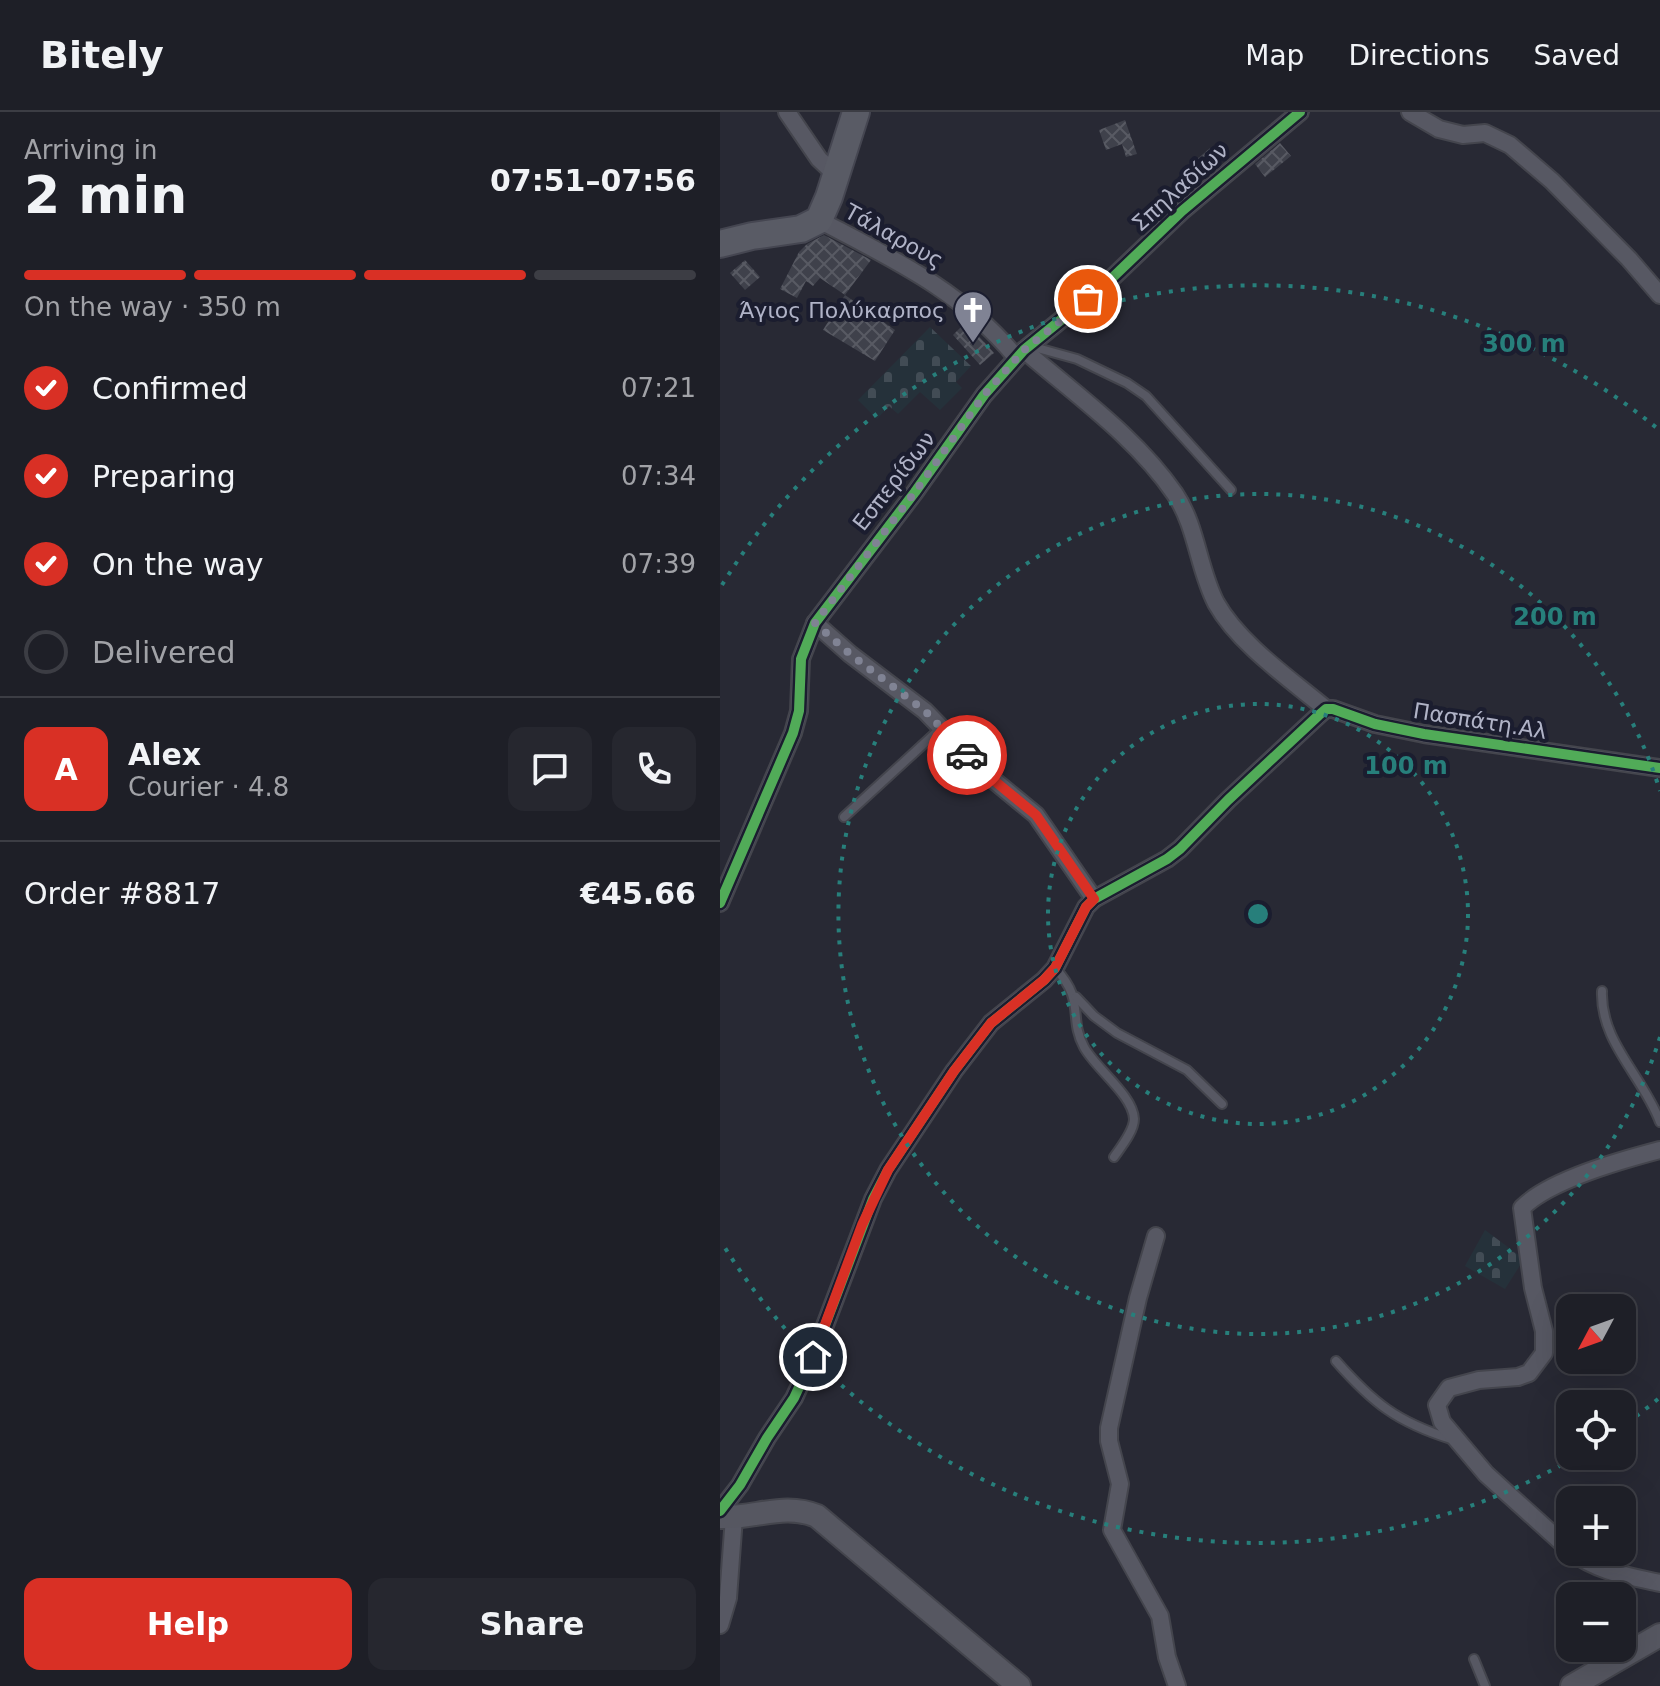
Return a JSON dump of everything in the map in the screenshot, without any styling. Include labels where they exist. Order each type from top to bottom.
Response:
[{"type":"main road","points":[[720,244],[801,229],[819,220],[856,112]]},
{"type":"main road","points":[[725,1515],[783,1509],[804,1510],[817,1516],[1019,1686]]},
{"type":"main road","points":[[1572,1686],[1660,1635]]},
{"type":"street","points":[[787,112],[819,159],[836,175]]},
{"type":"street","name":"Σπηλαδίων","points":[[1023,351],[1110,280],[1171,221],[1300,112]]},
{"type":"street","points":[[1410,112],[1439,129],[1463,135],[1485,133],[1510,145],[1552,181],[1660,295]]},
{"type":"street","name":"Τάλαρους","points":[[819,220],[942,288],[1023,351],[1148,461],[1176,496],[1191,528],[1216,603],[1235,631],[1326,709]]},
{"type":"street","name":"Εσπερίδων","points":[[720,903],[793,733],[799,711],[801,659],[815,623],[984,395],[1023,351]]},
{"type":"street","points":[[815,623],[925,711],[985,773],[1036,815],[1094,899]]},
{"type":"street","points":[[720,1625],[728,1598],[725,1515],[794,1398],[813,1357],[873,1199],[895,1158],[991,1023],[1055,968],[1086,907],[1094,899],[1173,854],[1326,709]]},
{"type":"street","name":"Πασπάτη.Αλ","points":[[1326,709],[1338,710],[1375,724],[1424,734],[1660,768]]},
{"type":"street","points":[[1556,1537],[1486,1474],[1442,1422],[1437,1405],[1449,1388],[1529,1373],[1544,1353],[1544,1331],[1533,1288],[1522,1208],[1548,1190],[1600,1167],[1660,1150]]},
{"type":"street","points":[[1156,1236],[1138,1298],[1109,1428],[1109,1441],[1120,1484],[1112,1530],[1160,1616],[1167,1657],[1177,1686]]},
{"type":"street","points":[[1596,1566],[1612,1573],[1660,1583]]},
{"type":"lane","points":[[1023,351],[1077,359],[1127,383],[1146,396],[1231,490]]},
{"type":"lane","points":[[844,817],[941,728]]},
{"type":"lane","points":[[1055,968],[1094,1016],[1117,1033],[1187,1070],[1222,1104]]},
{"type":"lane","points":[[1602,991],[1601,1007],[1605,1025],[1654,1105],[1660,1122]]},
{"type":"lane","points":[[1074,995],[1079,1035],[1085,1049],[1129,1103],[1134,1118],[1132,1128],[1114,1157]]},
{"type":"lane","points":[[1336,1361],[1376,1403],[1396,1417],[1422,1430],[1456,1440]]},
{"type":"lane","points":[[1474,1659],[1485,1686]]},
{"type":"green space","points":[[930,327],[971,366],[956,382],[962,388],[940,410],[920,392],[898,414],[889,406],[877,419],[858,400]]},
{"type":"green space","points":[[1485,1230],[1524,1259],[1505,1289],[1465,1266]]},
{"type":"building","points":[[1125,120],[1137,154],[1126,157],[1122,144],[1106,150],[1099,130]]},
{"type":"building","points":[[1280,143],[1291,156],[1265,177],[1255,164]]},
{"type":"building","points":[[1210,148],[1222,162],[1208,174],[1196,160]]},
{"type":"building","points":[[824,235],[871,260],[845,295],[820,278],[813,286],[806,281],[797,298],[780,289],[799,252]]},
{"type":"building","points":[[745,260],[760,277],[745,290],[730,273]]},
{"type":"building","points":[[845,295],[895,330],[875,361],[823,330]]},
{"type":"building","name":"Άγιος Πολύκαρπος","points":[[966,322],[994,353],[980,365],[953,335]]},
{"type":"cycle path","points":[[720,903],[793,733],[799,711],[801,659],[815,623],[984,395],[1024,350],[1110,280],[1182,211],[1300,112]]},
{"type":"cycle path","points":[[720,1511],[740,1485],[794,1398],[813,1357],[873,1199],[888,1170],[954,1071],[991,1023],[1055,968],[1086,907],[1094,899],[1180,849],[1326,709],[1375,724],[1424,734],[1660,768]]},
{"type":"way so far","points":[[967,755],[925,711],[815,623],[984,395],[1016,357],[1088,299]]},
{"type":"place","name":"Άγιος Πολύκαρπος","points":[[973,344]]},
{"type":"route","points":[[813,1357],[862,1225],[888,1170],[954,1071],[991,1023],[1055,968],[1086,907],[1094,899],[1036,815],[967,755]]}]
